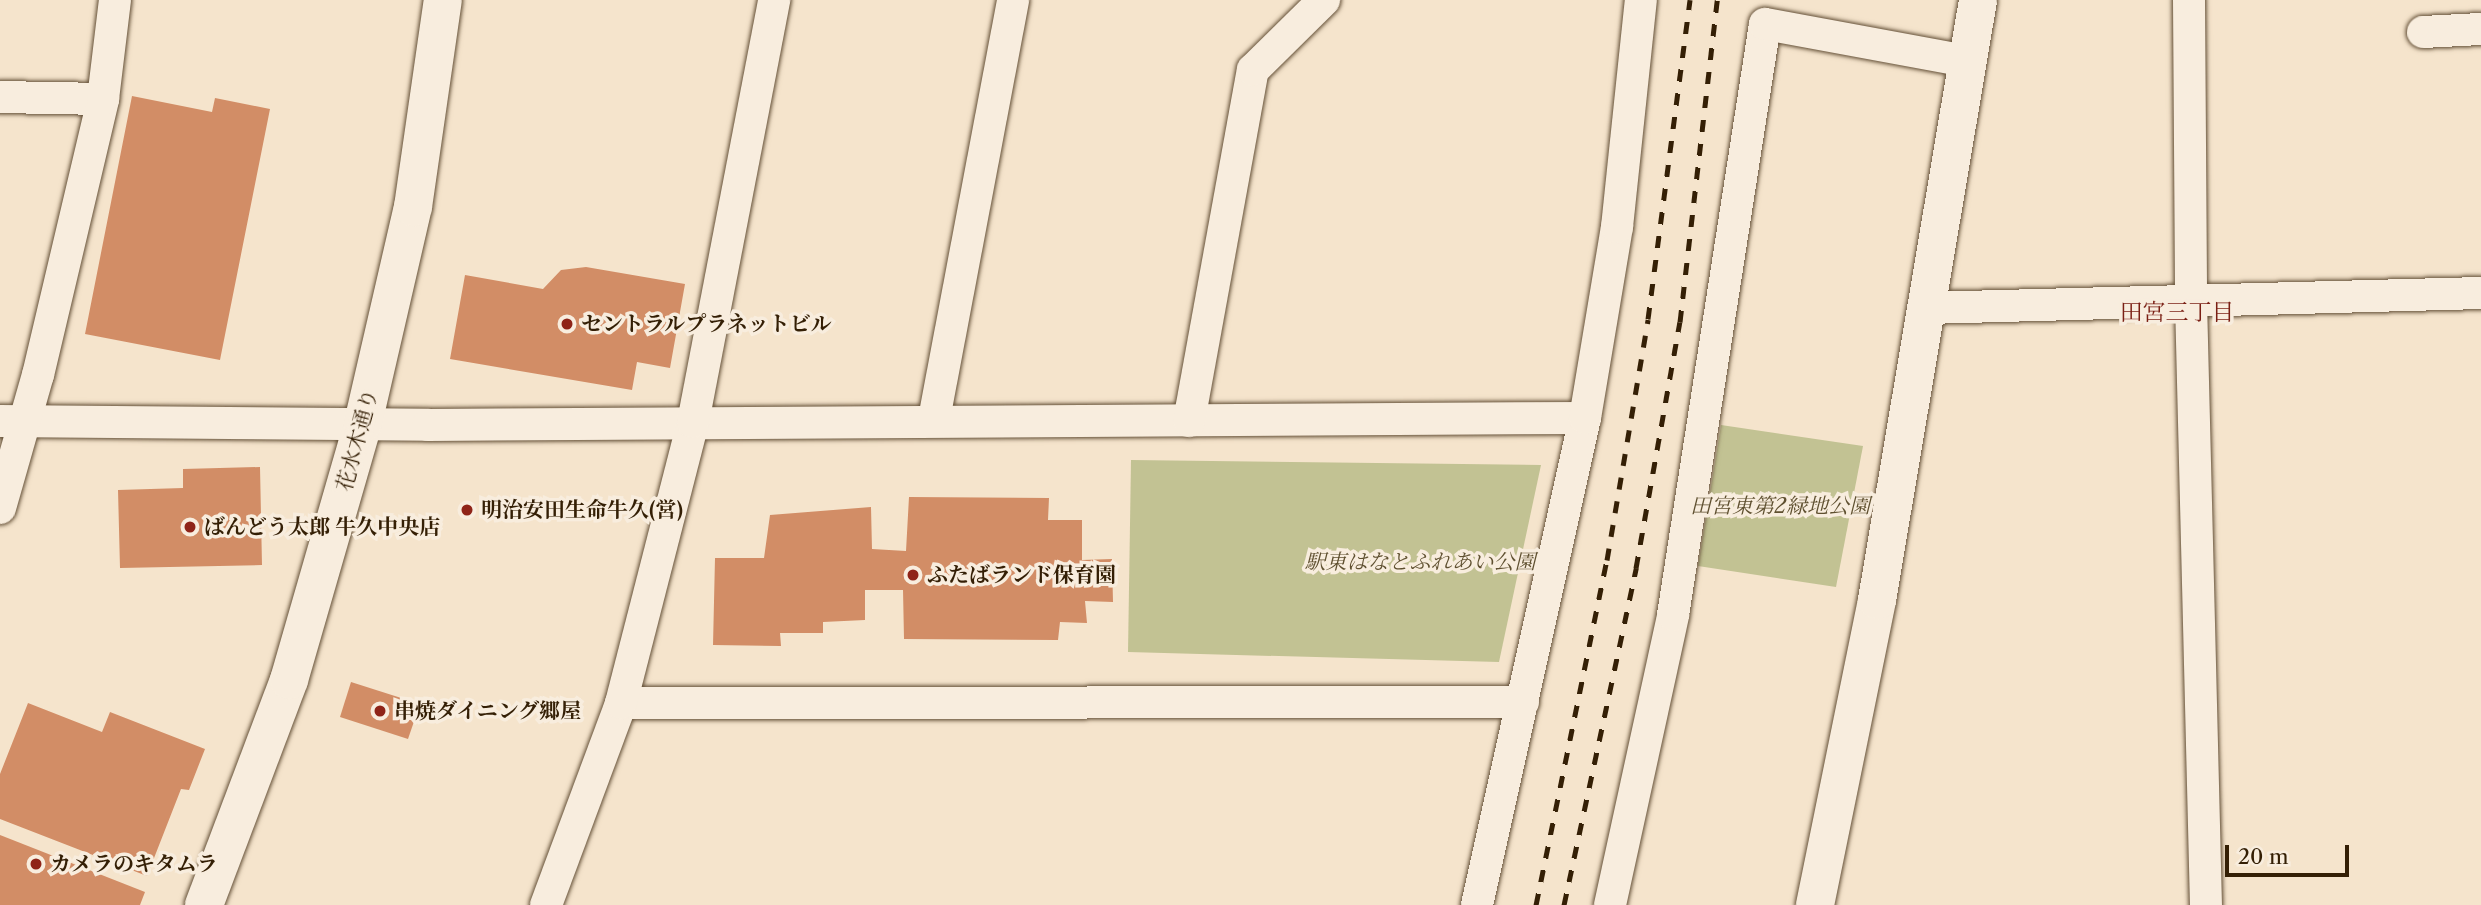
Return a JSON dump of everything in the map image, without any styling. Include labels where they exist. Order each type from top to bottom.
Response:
[{"type":"street","points":[[0,508],[13,421],[103,99],[115,0]]},
{"type":"street","name":"花水木通り","points":[[204,905],[289,680],[363,423],[413,207],[443,0]]},
{"type":"street","points":[[546,905],[621,703],[693,422],[774,0]]},
{"type":"street","points":[[934,419],[1013,0]]},
{"type":"street","points":[[1189,421],[1252,70],[1324,0]]},
{"type":"street","points":[[1477,905],[1586,418],[1617,227],[1642,0]]},
{"type":"street","points":[[1815,905],[1868,651],[1978,0]]},
{"type":"street","points":[[2189,0],[2191,300],[2206,905]]},
{"type":"street","points":[[1610,905],[1673,615],[1765,24],[1968,61]]},
{"type":"street","points":[[2423,32],[2481,29]]},
{"type":"street","points":[[0,97],[103,99]]},
{"type":"street","points":[[1927,308],[2481,293]]},
{"type":"street","points":[[13,421],[363,423],[1586,418]]},
{"type":"street","points":[[621,703],[1523,702]]},
{"type":"green space","name":"田宮東第2緑地公園","points":[[1721,425],[1863,446],[1836,587],[1698,566]]},
{"type":"green space","name":"駅東はなとふれあい公園","points":[[1131,460],[1541,465],[1499,662],[1128,652]]},
{"type":"building","points":[[132,96],[212,112],[215,98],[270,109],[220,360],[85,334]]},
{"type":"building","name":"セントラルプラネットビル","points":[[586,267],[685,284],[670,368],[637,362],[632,390],[450,359],[465,275],[543,289],[561,270]]},
{"type":"building","name":"ばんどう太郎 牛久中央店","points":[[260,467],[262,565],[120,568],[118,490],[183,488],[183,469]]},
{"type":"building","name":"ふたばランド保育園","points":[[909,497],[1049,498],[1048,520],[1082,520],[1082,560],[1112,559],[1113,602],[1085,601],[1087,623],[1060,622],[1058,640],[904,639],[903,590],[865,590],[865,620],[823,622],[823,633],[780,633],[781,646],[713,645],[715,558],[764,558],[770,515],[871,507],[872,549],[906,551]]},
{"type":"building","name":"串焼ダイニング郷屋","points":[[351,682],[420,704],[408,739],[340,717]]},
{"type":"building","points":[[28,703],[102,732],[110,712],[205,749],[189,790],[181,789],[147,876],[0,819],[0,774]]},
{"type":"building","name":"カメラのキタムラ","points":[[0,835],[145,892],[140,905],[0,905]]},
{"type":"railway","points":[[1536,905],[1607,560],[1648,319],[1690,0]]},
{"type":"railway","points":[[1564,905],[1636,568],[1680,322],[1717,0]]},
{"type":"place","name":"セントラルプラネットビル","points":[[567,324]]},
{"type":"place","name":"明治安田生命牛久(営)","points":[[467,510]]},
{"type":"place","name":"ばんどう太郎 牛久中央店","points":[[190,527]]},
{"type":"place","name":"ふたばランド保育園","points":[[913,575]]},
{"type":"place","name":"串焼ダイニング郷屋","points":[[380,711]]},
{"type":"place","name":"カメラのキタムラ","points":[[36,864]]},
{"type":"district","name":"田宮三丁目","points":[[2177,312]]}]
